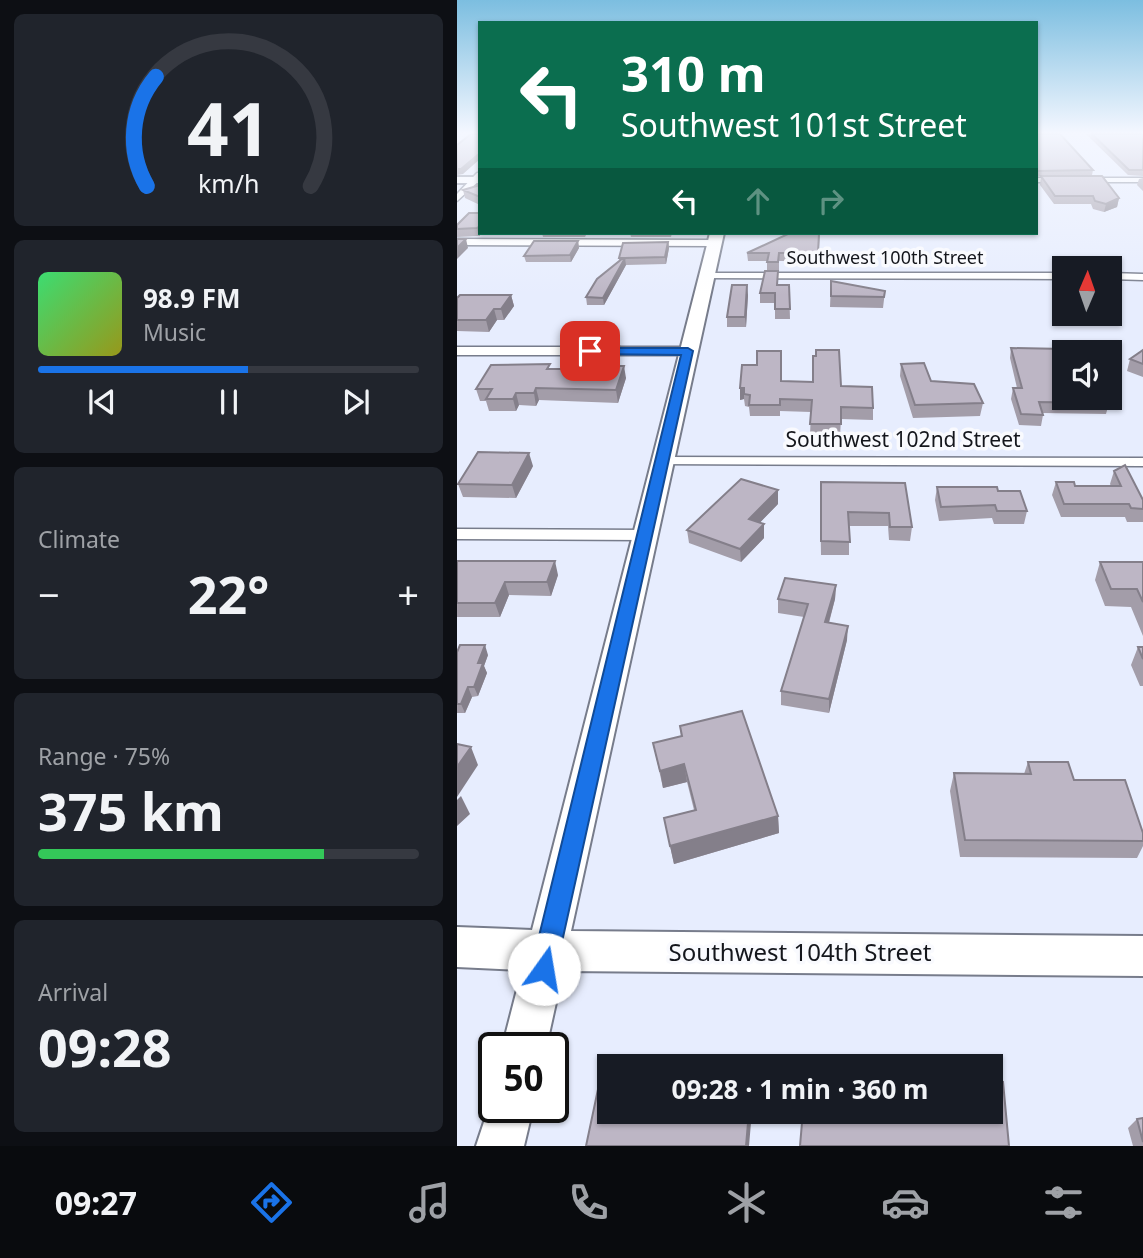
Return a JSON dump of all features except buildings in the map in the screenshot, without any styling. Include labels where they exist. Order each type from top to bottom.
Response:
[{"type":"main road","points":[[528,1032],[716,238]]},
{"type":"main road","name":"Southwest 104th Street","points":[[457,947],[1143,956]]},
{"type":"main road","points":[[500,1146],[506,1123]]},
{"type":"street","points":[[457,242],[716,238]]},
{"type":"street","name":"Southwest 100th Street","points":[[706,275],[1052,276]]},
{"type":"street","points":[[1122,276],[1143,276]]},
{"type":"street","points":[[457,351],[688,351]]},
{"type":"street","name":"Southwest 102nd Street","points":[[662,461],[1143,462]]},
{"type":"street","points":[[457,534],[644,535]]},
{"type":"route","points":[[544,969],[688,351],[590,351]]}]
